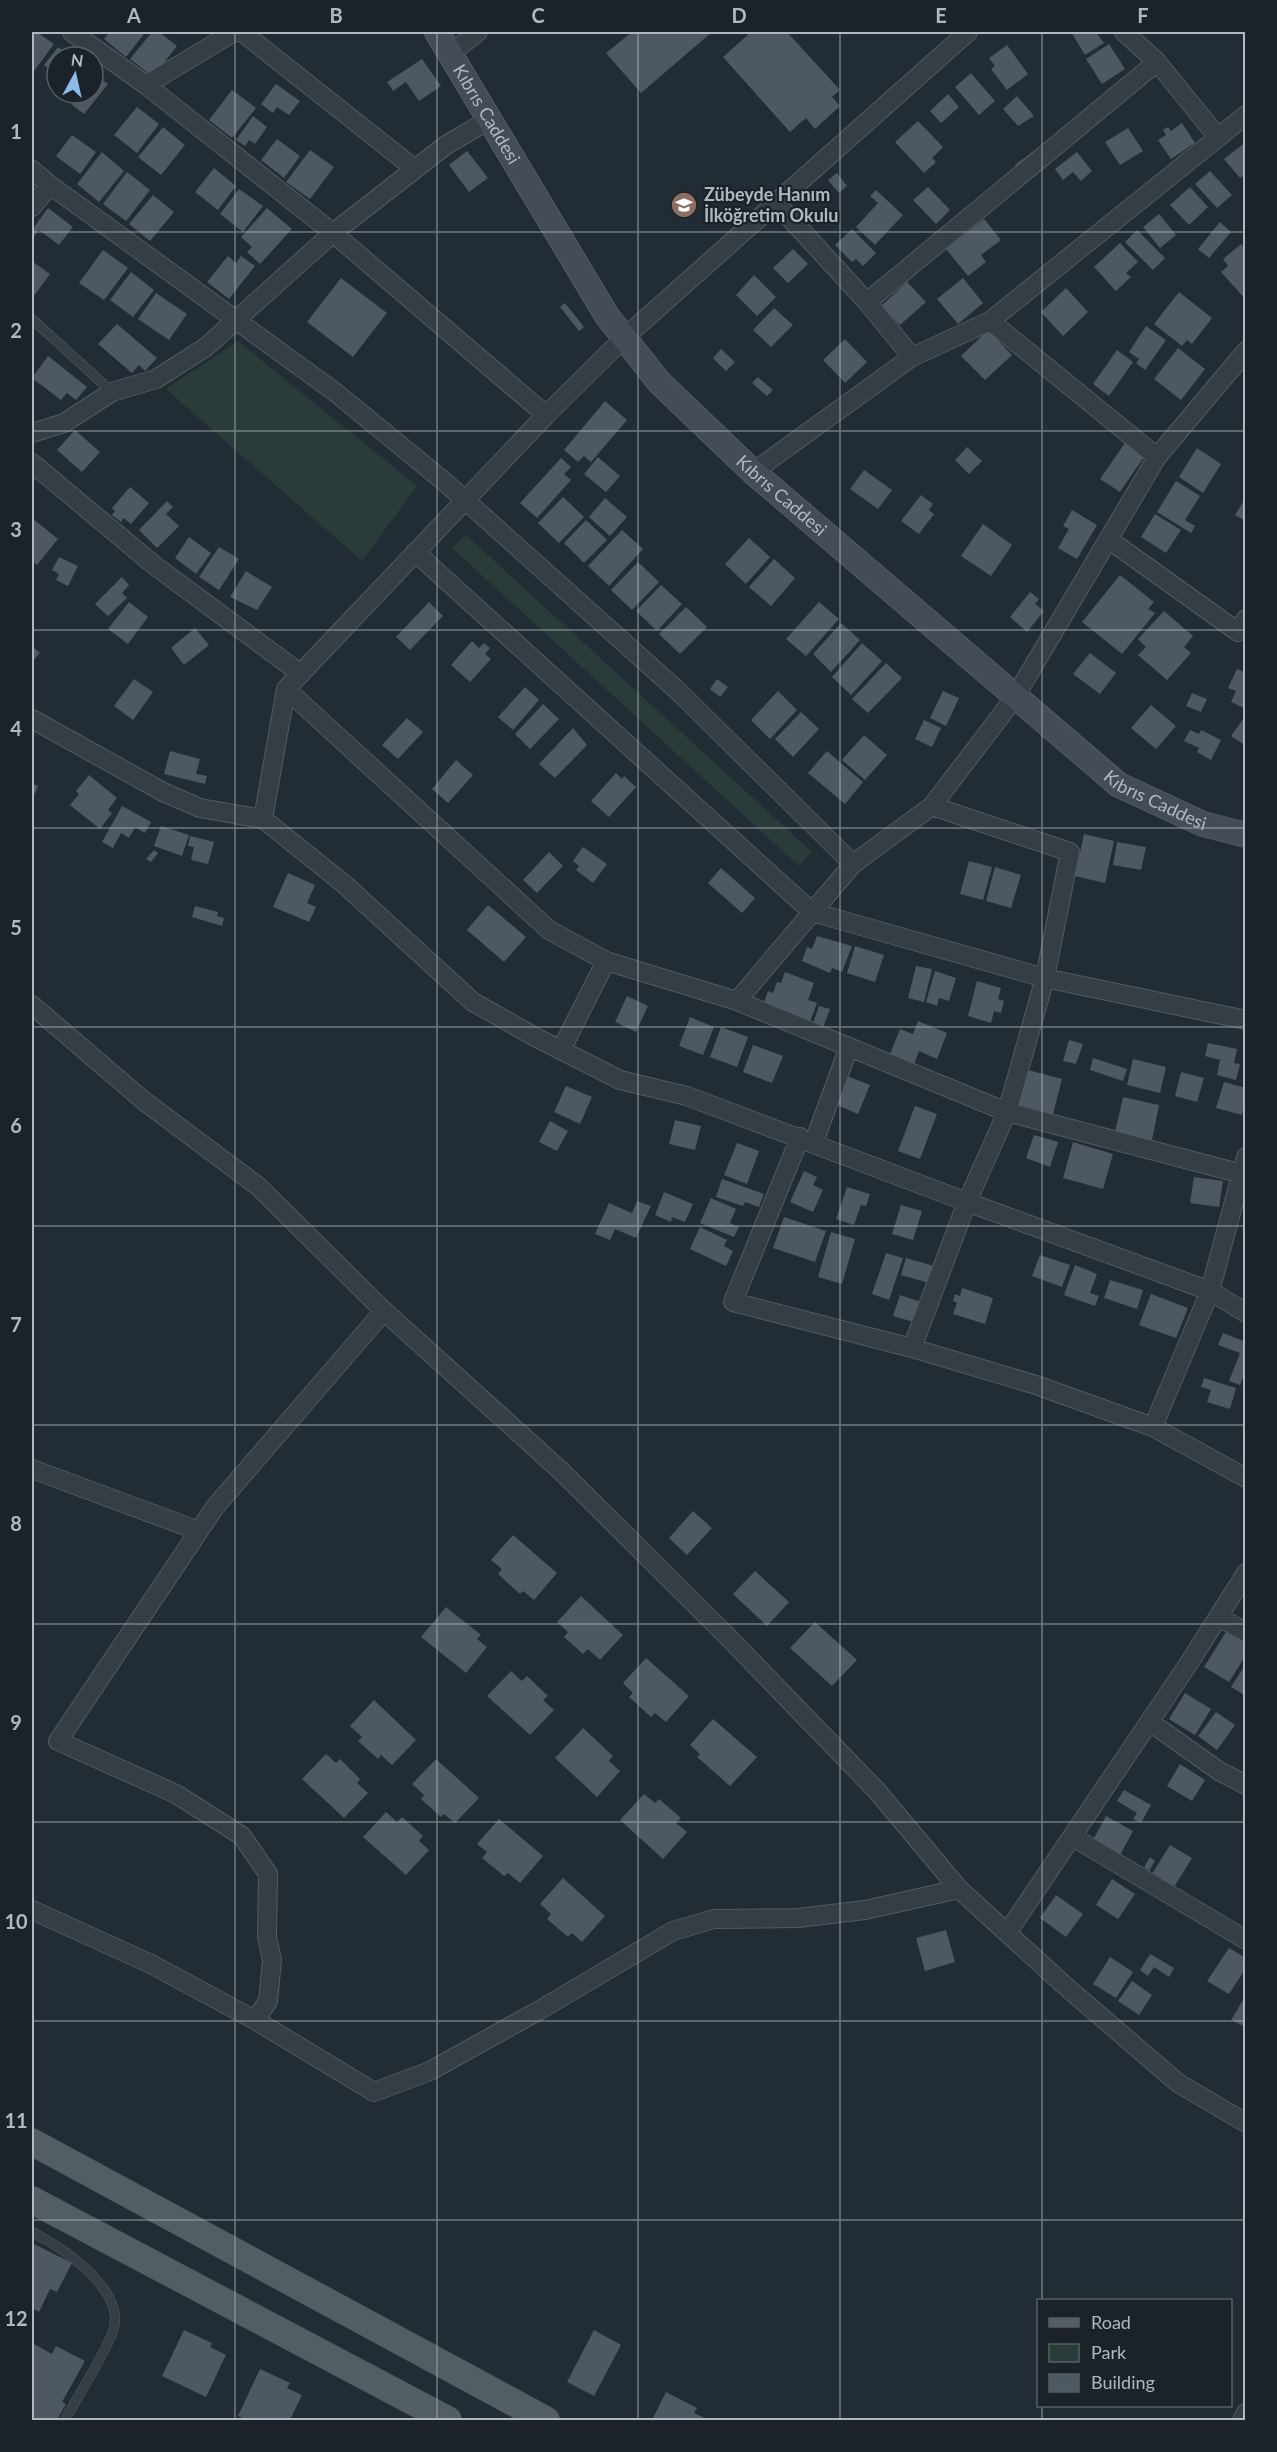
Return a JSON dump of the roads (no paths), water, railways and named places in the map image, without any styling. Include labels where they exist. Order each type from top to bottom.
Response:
[{"type":"main road","name":"Kıbrıs Caddesi","points":[[437,32],[607,316],[658,382],[753,472],[1119,785],[1203,824],[1245,835]]},
{"type":"main road","points":[[32,2142],[546,2421]]},
{"type":"main road","points":[[32,2200],[448,2421]]},
{"type":"street","points":[[72,32],[146,85],[333,233],[546,415]]},
{"type":"street","points":[[146,85],[234,32]]},
{"type":"street","points":[[242,32],[415,170]]},
{"type":"street","points":[[450,54],[478,32]]},
{"type":"street","points":[[263,819],[286,689],[546,415],[624,338],[968,32]]},
{"type":"street","points":[[1124,32],[1157,62],[1217,136]]},
{"type":"street","points":[[867,302],[1157,62]]},
{"type":"street","points":[[753,472],[912,357],[990,321],[1245,115]]},
{"type":"street","points":[[32,433],[64,423],[112,392],[156,379],[206,347],[237,322],[333,233],[446,145],[489,120]]},
{"type":"street","points":[[32,170],[335,392],[466,501],[678,691],[853,864]]},
{"type":"street","points":[[32,207],[50,184]]},
{"type":"street","points":[[777,204],[867,302],[912,357]]},
{"type":"street","points":[[990,321],[1156,457]]},
{"type":"street","points":[[737,1001],[853,864],[932,806],[1015,697],[1156,457],[1245,351]]},
{"type":"street","points":[[32,463],[154,565],[301,674]]},
{"type":"street","points":[[1108,539],[1243,628]]},
{"type":"street","points":[[415,552],[812,912],[1045,978],[1245,1020]]},
{"type":"street","points":[[286,689],[549,930],[606,961],[737,1001],[1007,1112],[1244,1168],[1210,1291],[1153,1427]]},
{"type":"street","points":[[32,719],[163,792],[200,808],[263,819],[344,884],[473,1002],[620,1080],[687,1096],[807,1140],[967,1202],[1210,1291],[1245,1313]]},
{"type":"street","points":[[912,1348],[967,1202],[1007,1112],[1045,978],[1070,852],[932,806]]},
{"type":"street","points":[[561,1050],[606,961]]},
{"type":"street","points":[[32,1005],[144,1101],[259,1187],[384,1311],[560,1470],[727,1636],[877,1791],[959,1889],[1007,1934],[1178,2083],[1245,2123]]},
{"type":"street","points":[[849,1047],[732,1302],[912,1348],[1036,1385],[1153,1427],[1245,1478]]},
{"type":"street","points":[[255,2020],[268,2001],[272,1960],[267,1937],[268,1874],[242,1836],[176,1794],[58,1741],[215,1507],[384,1311]]},
{"type":"street","points":[[32,1468],[199,1531]]},
{"type":"street","points":[[1007,1934],[1150,1722],[1245,1573]]},
{"type":"street","points":[[1218,1617],[1245,1632]]},
{"type":"street","points":[[1150,1722],[1220,1771],[1245,1785]]},
{"type":"street","points":[[1073,1837],[1245,1940]]},
{"type":"street","points":[[32,1910],[151,1964],[255,2020],[374,2092],[430,2071],[538,2011],[673,1931],[714,1919],[798,1918],[865,1910],[959,1889]]},
{"type":"street","points":[[1242,2421],[1245,2413]]},
{"type":"lane","points":[[32,319],[112,392]]},
{"type":"lane","points":[[32,2232],[60,2247],[95,2278],[114,2307],[113,2330],[65,2421]]},
{"type":"place","name":"Zübeyde Hanım İlköğretim Okulu","points":[[684,205]]}]
